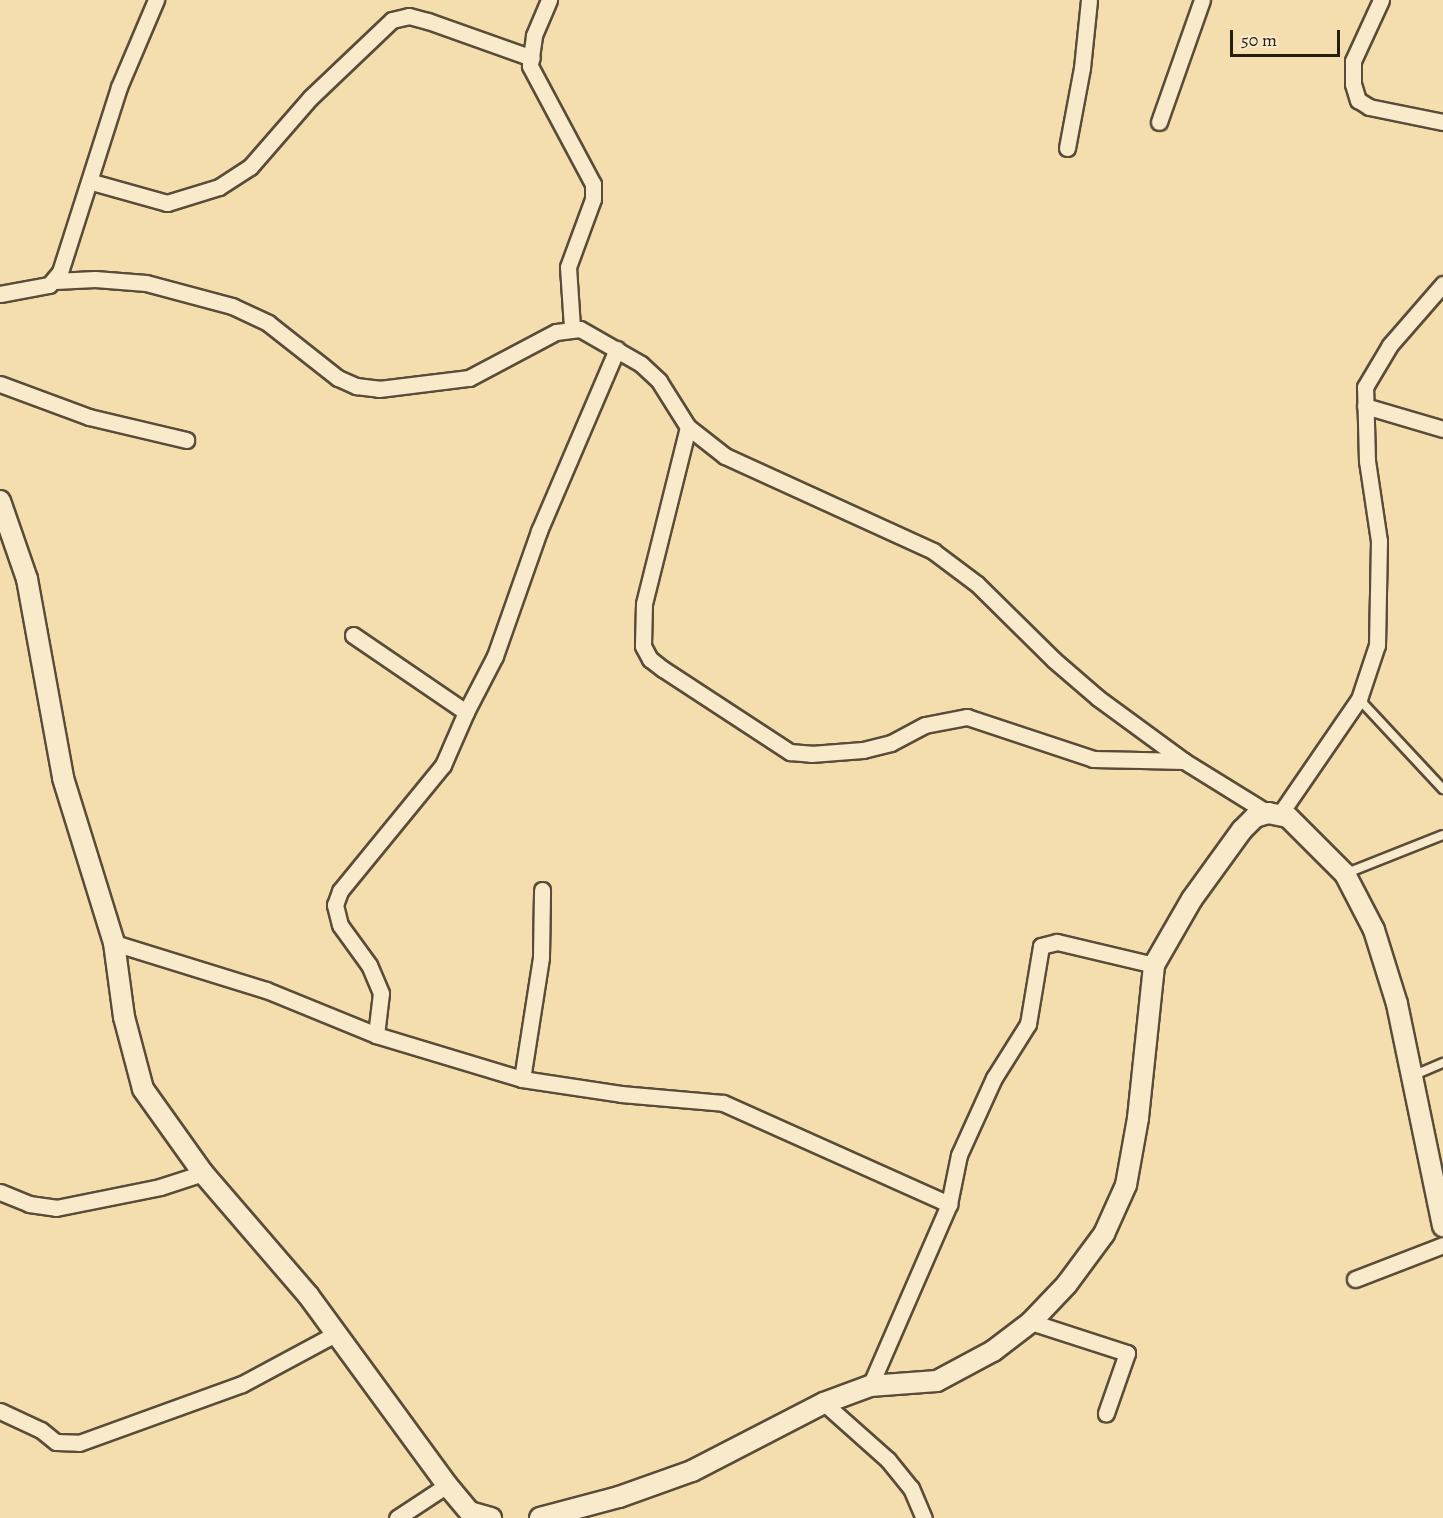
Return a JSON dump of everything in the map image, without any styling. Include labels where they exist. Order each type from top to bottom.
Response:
[{"type":"street","points":[[55,281],[92,182],[119,87],[156,0]]},
{"type":"street","points":[[549,0],[534,36],[530,66],[593,184],[593,200],[568,267],[572,327]]},
{"type":"street","points":[[1067,148],[1089,0]]},
{"type":"street","points":[[1159,122],[1202,0]]},
{"type":"street","points":[[1381,0],[1353,62],[1353,84],[1358,100],[1369,107],[1443,122]]},
{"type":"street","points":[[92,182],[167,203],[219,187],[250,167],[310,98],[392,20],[409,16],[428,21],[532,58]]},
{"type":"street","points":[[0,294],[32,291],[55,281],[95,279],[146,284],[232,306],[268,323],[338,378],[356,386],[379,389],[469,378],[572,327]]},
{"type":"street","points":[[540,1518],[619,1497],[692,1471],[824,1403],[870,1386],[937,1381],[993,1351],[1030,1322],[1068,1284],[1104,1234],[1126,1185],[1138,1118],[1154,965],[1192,899],[1242,830],[1255,817],[1274,813],[1359,699],[1377,645],[1380,602],[1365,387],[1374,367],[1443,284]]},
{"type":"street","points":[[572,327],[617,349],[659,381],[688,426],[724,456],[933,551],[977,584],[1098,698],[1184,761],[1274,813],[1288,818],[1345,874],[1374,930],[1396,1004],[1443,1226]]},
{"type":"street","points":[[376,1035],[381,993],[369,965],[340,925],[335,905],[340,891],[443,765],[466,712],[495,656],[539,531],[617,349]]},
{"type":"street","points":[[0,384],[88,417],[186,440]]},
{"type":"street","points":[[1365,406],[1443,429]]},
{"type":"street","points":[[688,426],[644,604],[644,646],[650,659],[663,669],[790,752],[811,754],[863,750],[891,743],[926,725],[967,717],[1093,759],[1184,761]]},
{"type":"street","points":[[0,501],[27,579],[63,778],[114,943],[124,1017],[143,1089],[203,1173],[337,1333],[447,1485],[470,1512],[491,1518]]},
{"type":"street","points":[[353,635],[466,712]]},
{"type":"street","points":[[522,1080],[541,957],[542,890]]},
{"type":"street","points":[[870,1386],[949,1204],[958,1155],[994,1078],[1029,1024],[1041,946],[1057,942],[1154,965]]},
{"type":"street","points":[[114,943],[266,990],[376,1035],[522,1080],[621,1094],[723,1103],[949,1204]]},
{"type":"street","points":[[0,1192],[29,1204],[56,1208],[160,1187],[203,1173]]},
{"type":"street","points":[[1355,1279],[1443,1245]]},
{"type":"street","points":[[1030,1322],[1127,1353],[1106,1413]]},
{"type":"street","points":[[0,1411],[41,1430],[56,1442],[79,1443],[242,1384],[337,1333]]},
{"type":"street","points":[[824,1403],[888,1460],[911,1488],[924,1518]]},
{"type":"street","points":[[397,1518],[447,1485]]},
{"type":"lane","points":[[1359,699],[1443,789]]},
{"type":"lane","points":[[1345,874],[1443,835]]},
{"type":"lane","points":[[1411,1077],[1443,1063]]}]
